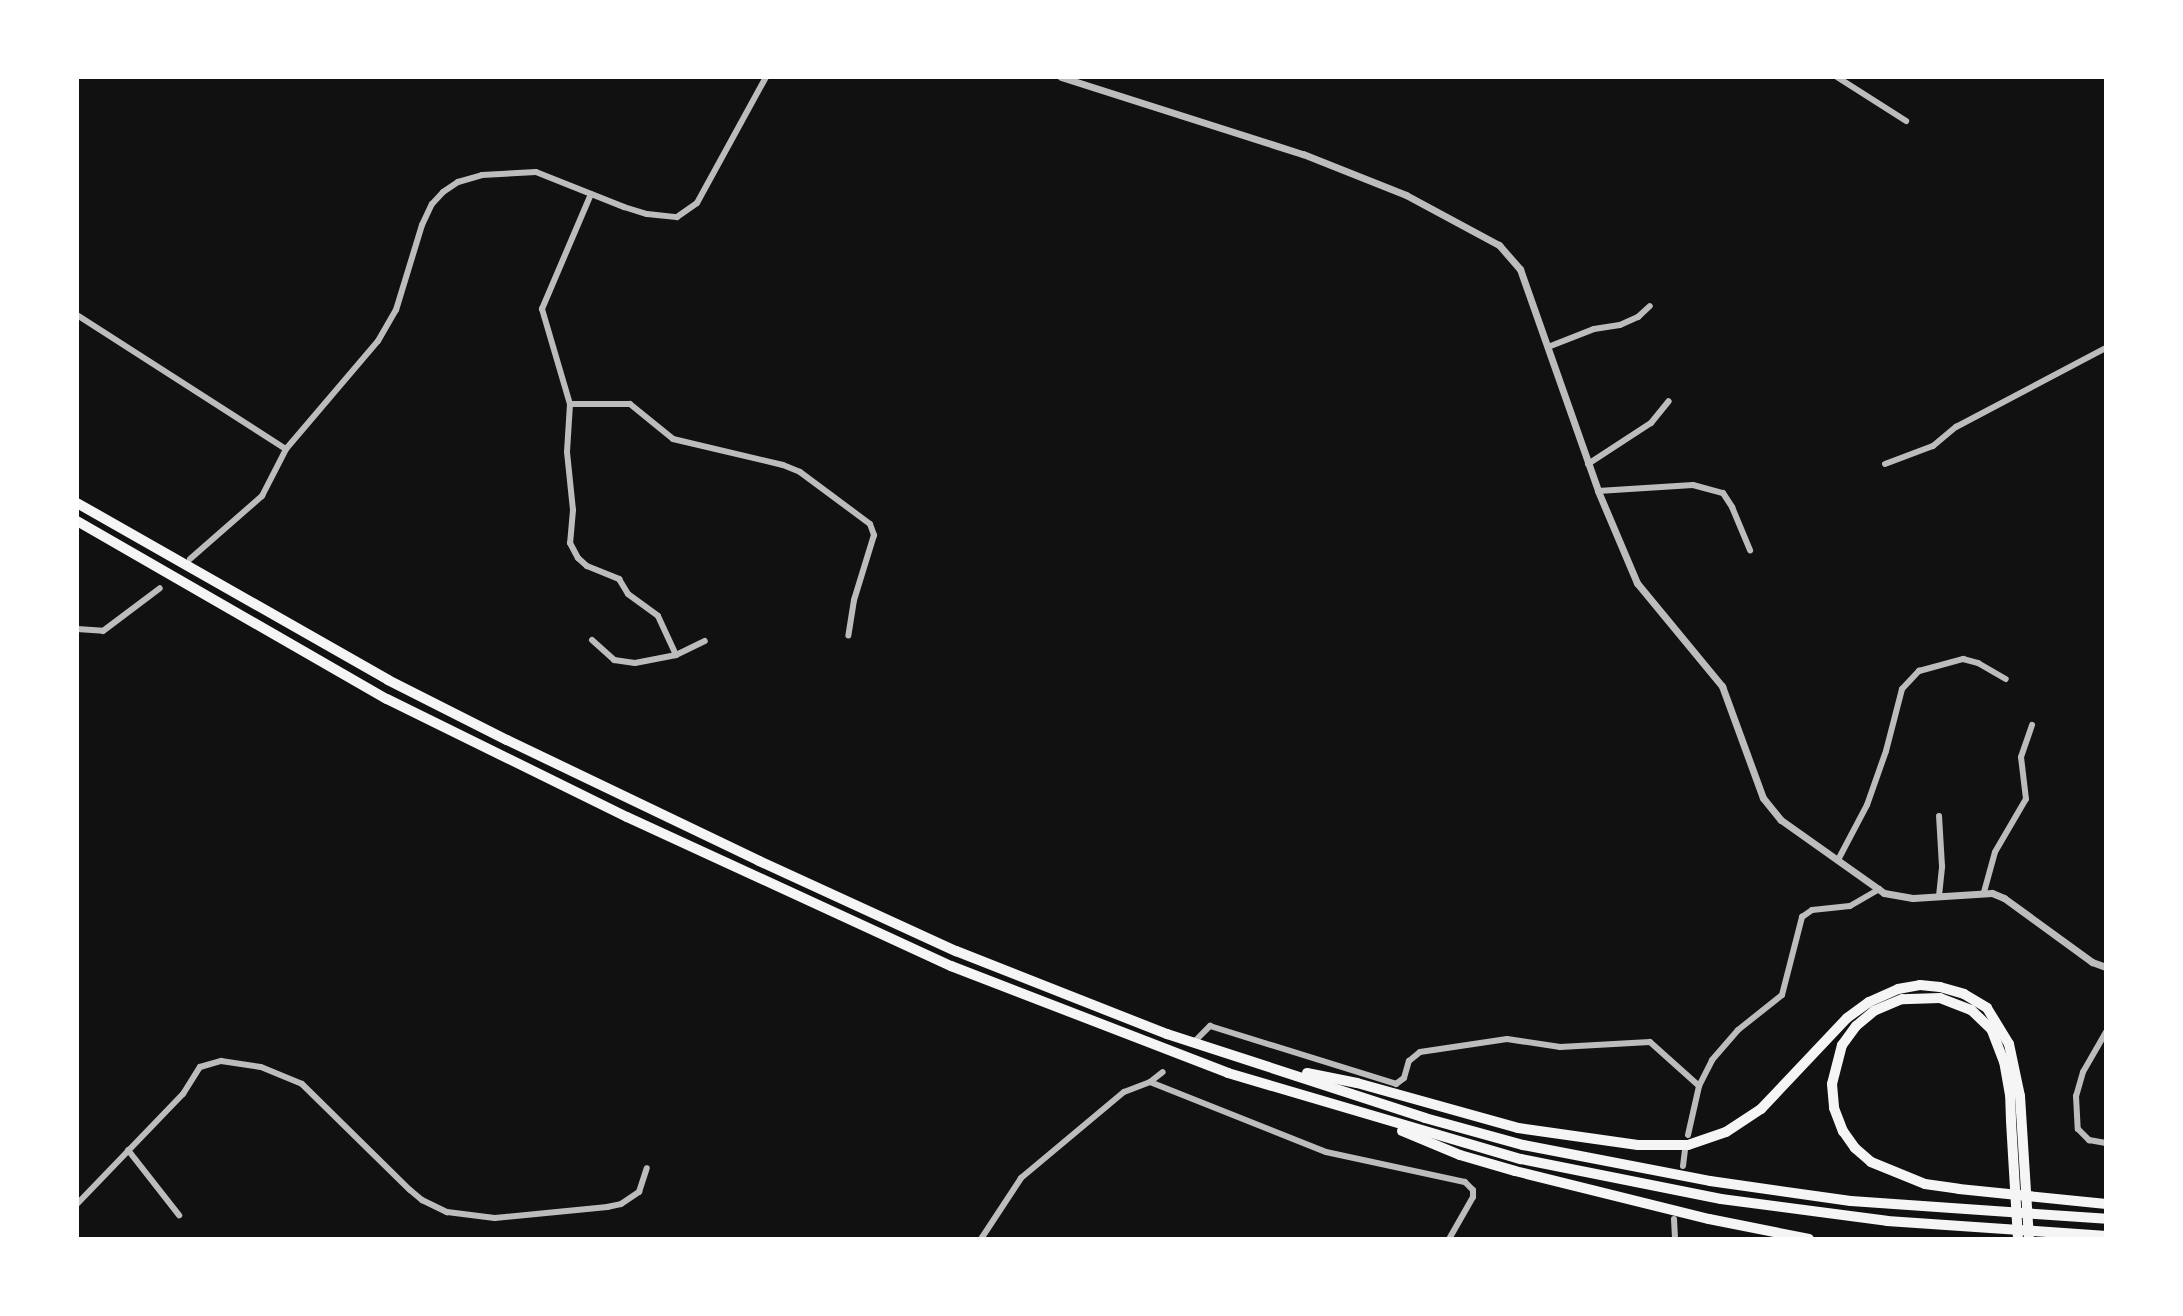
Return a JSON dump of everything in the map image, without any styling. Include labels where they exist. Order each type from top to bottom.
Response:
[{"type":"highway","points":[[77,503],[388,680],[759,861],[956,951],[1167,1034],[1523,1145],[1710,1181],[1896,1206],[2106,1219]]},
{"type":"highway","points":[[77,521],[387,699],[750,876],[951,966],[1161,1048],[1361,1114],[1521,1159],[1746,1203],[1887,1221],[2106,1236]]},
{"type":"highway","points":[[1260,1064],[1357,1083],[1518,1128],[1638,1145],[1688,1145],[1726,1132],[1761,1109],[1847,1018],[1869,1002],[1898,989],[1920,985],[1964,995],[1987,1008],[1996,1018],[2014,1059],[2018,1239]]},
{"type":"highway","points":[[2029,1239],[2017,1120],[2004,1062],[1992,1030],[1970,1010],[1940,998],[1902,999],[1874,1010],[1856,1026],[1842,1045],[1832,1084],[1834,1108],[1843,1131],[1855,1148],[1886,1170],[1925,1184],[1959,1189],[2106,1204]]},
{"type":"highway","points":[[1361,1114],[1480,1162],[1650,1205],[1809,1239]]},
{"type":"street","points":[[190,559],[262,496],[286,449],[388,326],[396,310],[422,225],[432,204],[443,192],[458,182],[482,175],[523,171],[549,176],[647,214],[677,217],[689,212],[697,203],[766,77]]},
{"type":"street","points":[[1061,77],[1303,154],[1406,195],[1499,245],[1520,268],[1598,491],[1637,583],[1722,686],[1763,798],[1781,820],[1879,889],[1898,898],[1984,892],[2004,898],[2092,962],[2106,967]]},
{"type":"street","points":[[1837,77],[1906,121]]},
{"type":"street","points":[[591,194],[542,309],[570,404],[567,452],[573,510],[570,536],[573,551],[587,566],[619,579],[628,594],[658,616],[676,655]]},
{"type":"street","points":[[1548,347],[1594,329],[1620,325],[1638,317],[1650,306]]},
{"type":"street","points":[[77,315],[286,449]]},
{"type":"street","points":[[1885,464],[1933,446],[1956,427],[2106,348]]},
{"type":"street","points":[[1588,464],[1651,423],[1669,401]]},
{"type":"street","points":[[570,404],[630,404],[673,439],[783,465],[800,472],[870,524],[874,535],[854,600],[848,636]]},
{"type":"street","points":[[1598,491],[1693,485],[1723,493],[1732,507],[1750,550]]},
{"type":"street","points":[[77,629],[103,631],[160,588]]},
{"type":"street","points":[[592,640],[604,653],[624,663],[676,655],[705,641]]},
{"type":"street","points":[[1838,860],[1867,805],[1902,690],[1919,671],[1963,659],[1978,663],[2006,679]]},
{"type":"street","points":[[1984,892],[1995,852],[2026,799],[2021,757],[2032,725]]},
{"type":"street","points":[[1939,816],[1942,866],[1939,896]]},
{"type":"street","points":[[1688,1135],[1699,1086],[1723,1045],[1782,995],[1801,917],[1812,910],[1850,906],[1879,889]]},
{"type":"street","points":[[1194,1042],[1210,1026],[1396,1084],[1404,1078],[1409,1061],[1420,1052],[1507,1038],[1560,1047],[1650,1042],[1699,1086]]},
{"type":"street","points":[[2106,1032],[2079,1082],[2076,1120],[2084,1136],[2106,1143]]},
{"type":"street","points":[[77,1204],[183,1094],[200,1068],[220,1061],[252,1065],[302,1084],[415,1195],[431,1205],[458,1215],[509,1218],[607,1207],[621,1203],[639,1192],[647,1168]]},
{"type":"street","points":[[981,1239],[1021,1178],[1124,1092],[1150,1082],[1163,1072]]},
{"type":"street","points":[[1150,1082],[1326,1152],[1465,1182],[1474,1190],[1473,1198],[1449,1239]]},
{"type":"street","points":[[128,1150],[179,1215]]},
{"type":"street","points":[[1683,1166],[1685,1150]]},
{"type":"street","points":[[1674,1219],[1675,1239]]}]
